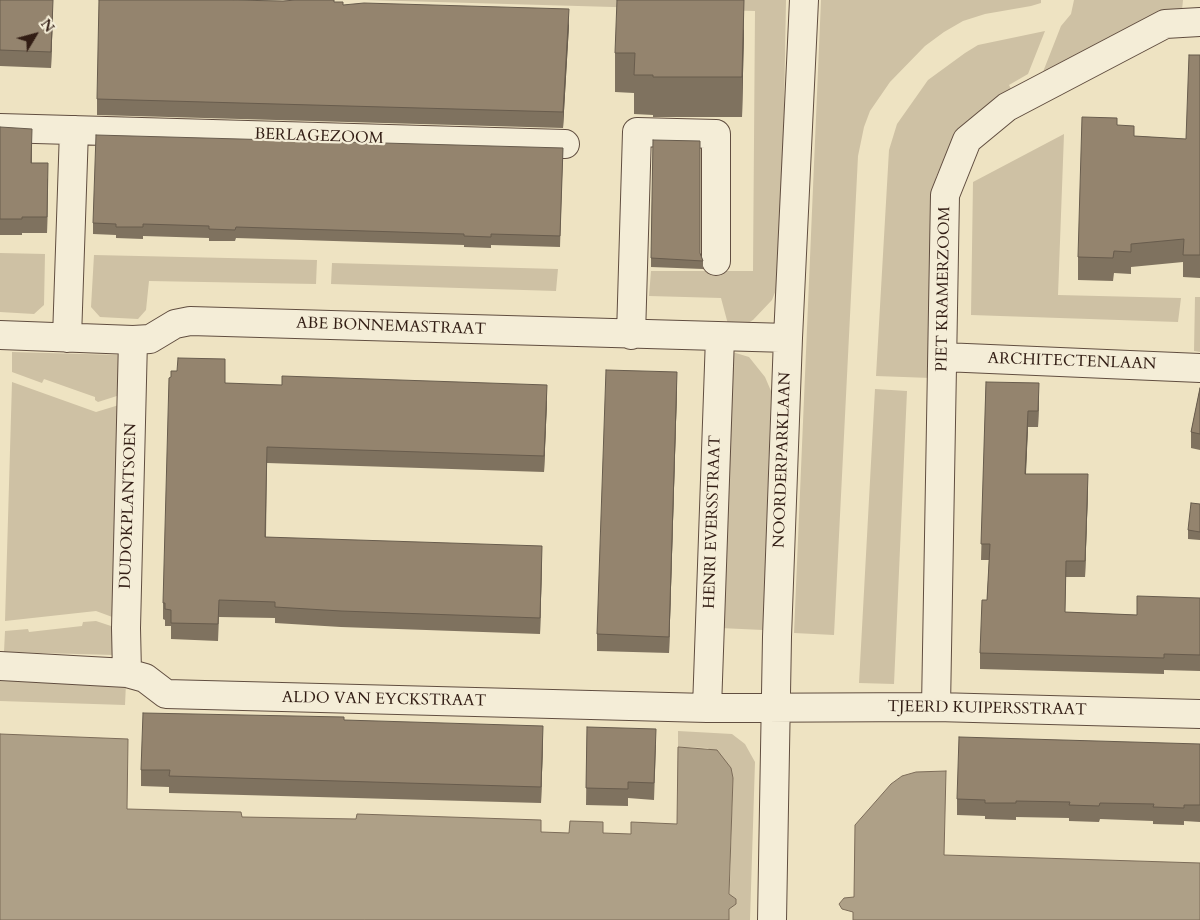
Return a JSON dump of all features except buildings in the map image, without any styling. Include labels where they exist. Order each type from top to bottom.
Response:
[{"type":"street","name":"NOORDERPARKLAAN","points":[[772,920],[775,707],[788,338],[804,0]]},
{"type":"street","name":"PIET KRAMERZOOM","points":[[936,707],[945,195],[967,140],[1007,107],[1166,24],[1200,22]]},
{"type":"street","name":"BERLAGEZOOM","points":[[0,128],[565,144]]},
{"type":"street","points":[[67,338],[74,130]]},
{"type":"street","points":[[632,335],[637,132],[716,134],[716,261]]},
{"type":"street","name":"ABE BONNEMASTRAAT","points":[[0,335],[150,339],[175,324],[190,321],[788,338]]},
{"type":"street","name":"HENRI EVERSSTRAAT","points":[[706,708],[720,337]]},
{"type":"street","name":"DUDOKPLANTSOEN","points":[[127,672],[126,628],[133,340]]},
{"type":"street","name":"ARCHITECTENLAAN","points":[[943,357],[1200,368]]},
{"type":"street","name":"ALDO VAN EYCKSTRAAT","points":[[0,666],[127,672],[145,678],[166,694],[706,708],[775,707]]},
{"type":"street","name":"TJEERD KUIPERSSTRAAT","points":[[775,707],[936,707],[1200,714]]},
{"type":"shaded area","points":[[366,0],[786,0],[781,277],[772,300],[753,320],[741,327],[729,328],[721,298],[649,296],[651,271],[753,271],[755,11]]},
{"type":"shaded area","points":[[821,0],[1041,0],[1041,3],[1031,6],[985,14],[963,21],[944,32],[925,46],[890,82],[870,111],[864,127],[858,156],[834,635],[794,633]]},
{"type":"shaded area","points":[[1074,0],[1183,0],[1182,10],[1041,77],[1061,26],[1071,14]]},
{"type":"shaded area","points":[[1045,31],[1028,74],[1009,85],[1013,93],[970,120],[952,141],[936,177],[931,378],[876,376],[889,150],[897,124],[928,80],[965,53],[978,45]]},
{"type":"shaded area","points":[[1064,134],[1058,295],[1181,298],[1178,322],[971,315],[973,182]]},
{"type":"shaded area","points":[[0,253],[45,254],[44,305],[34,314],[0,312]]},
{"type":"shaded area","points":[[94,255],[317,260],[316,284],[149,281],[146,310],[138,319],[100,317],[91,307]]},
{"type":"shaded area","points":[[332,263],[558,269],[556,291],[331,284]]},
{"type":"shaded area","points":[[1195,297],[1200,297],[1200,352],[1194,351]]},
{"type":"shaded area","points":[[729,351],[749,357],[765,377],[771,391],[763,630],[720,628]]},
{"type":"shaded area","points":[[12,352],[121,355],[120,395],[98,402],[95,400],[95,397],[44,379],[42,383],[12,372]]},
{"type":"shaded area","points":[[12,382],[96,412],[119,405],[115,618],[96,611],[5,621]]},
{"type":"shaded area","points":[[875,389],[907,391],[894,684],[859,683]]},
{"type":"shaded area","points":[[96,621],[114,627],[114,655],[4,652],[5,631],[28,629],[29,632],[82,626],[83,622]]},
{"type":"shaded area","points":[[0,677],[126,683],[125,705],[0,701]]},
{"type":"shaded area","points":[[678,731],[732,734],[745,744],[755,762],[750,920],[729,920],[733,778],[708,748],[678,747]]},
{"type":"shaded area","points":[[0,734],[128,739],[127,809],[241,812],[242,817],[356,819],[357,814],[541,820],[541,832],[569,833],[570,821],[603,822],[603,833],[631,834],[631,822],[677,824],[678,747],[717,750],[731,768],[733,778],[729,894],[736,899],[736,904],[729,909],[729,920],[0,920]]},
{"type":"shaded area","points":[[946,771],[944,855],[1200,863],[1200,920],[853,920],[853,912],[842,909],[839,904],[844,898],[854,897],[855,825],[891,784],[902,776],[916,772]]}]
